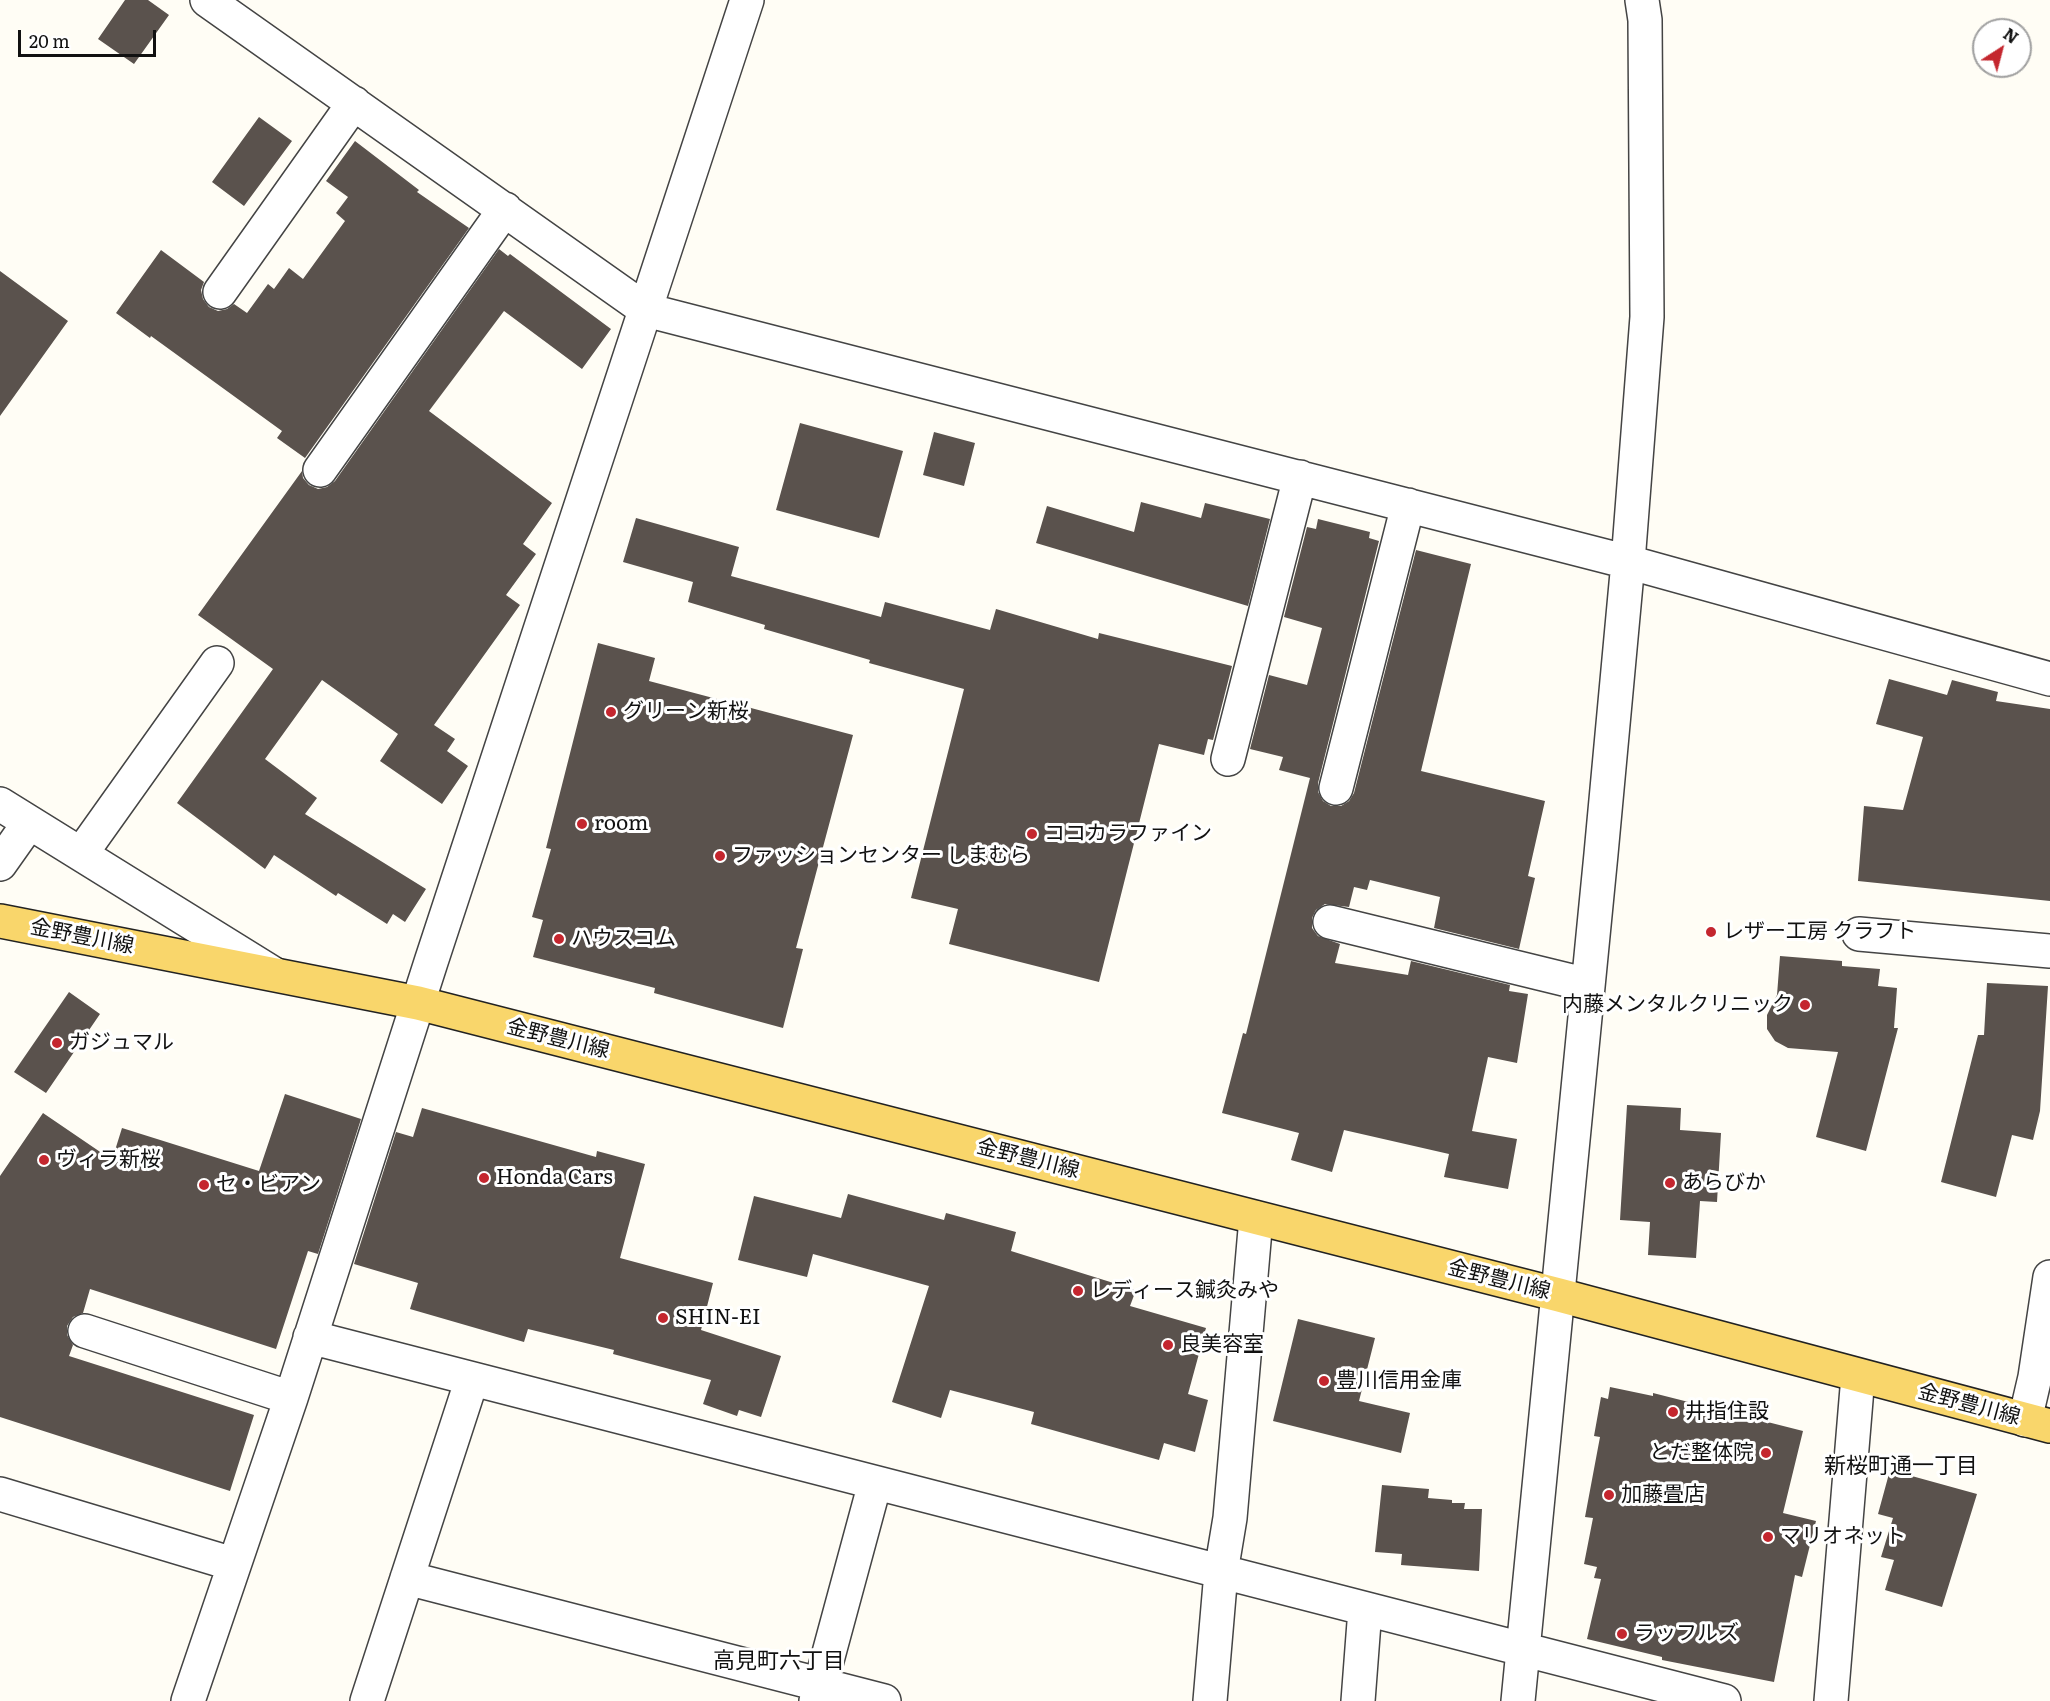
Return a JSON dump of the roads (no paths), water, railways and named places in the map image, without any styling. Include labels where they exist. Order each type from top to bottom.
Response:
[{"type":"main road","name":"金野豊川線","points":[[0,921],[418,1003],[1559,1295],[2038,1423]]},
{"type":"street","points":[[207,0],[646,310],[1628,562],[2050,678]]},
{"type":"street","points":[[188,1701],[291,1398],[747,0]]},
{"type":"street","points":[[1518,1701],[1628,562],[1647,317],[1645,20],[1642,0]]},
{"type":"street","points":[[220,292],[354,104]]},
{"type":"street","points":[[320,470],[505,209]]},
{"type":"street","points":[[1228,759],[1299,477]]},
{"type":"street","points":[[1336,788],[1408,505]]},
{"type":"street","points":[[81,854],[217,663]]},
{"type":"street","points":[[0,804],[275,975]]},
{"type":"street","points":[[0,864],[29,823]]},
{"type":"street","points":[[1330,922],[1588,985]]},
{"type":"street","points":[[1858,934],[2050,951]]},
{"type":"street","points":[[1210,1701],[1221,1572],[1230,1518],[1256,1218]]},
{"type":"street","points":[[2038,1423],[2035,1377],[2050,1277]]},
{"type":"street","points":[[86,1331],[291,1398]]},
{"type":"street","points":[[310,1337],[1522,1649],[1692,1697],[1724,1701]]},
{"type":"street","points":[[1831,1701],[1858,1376]]},
{"type":"street","points":[[367,1701],[471,1379]]},
{"type":"street","points":[[818,1693],[875,1483]]},
{"type":"street","points":[[0,1494],[233,1564]]},
{"type":"street","points":[[407,1578],[818,1693],[884,1701]]},
{"type":"street","points":[[1358,1701],[1365,1609]]},
{"type":"place","name":"グリーン新桜","points":[[611,712]]},
{"type":"place","name":"room","points":[[582,824]]},
{"type":"place","name":"ココカラファイン","points":[[1032,834]]},
{"type":"place","name":"ファッションセンター しまむら","points":[[720,856]]},
{"type":"place","name":"レザー工房 クラフト","points":[[1711,932]]},
{"type":"place","name":"ハウスコム","points":[[559,939]]},
{"type":"place","name":"内藤メンタルクリニック","points":[[1805,1005]]},
{"type":"place","name":"ガジュマル","points":[[57,1043]]},
{"type":"place","name":"ヴィラ新桜","points":[[44,1160]]},
{"type":"place","name":"Honda Cars","points":[[484,1178]]},
{"type":"place","name":"あらびか","points":[[1670,1183]]},
{"type":"place","name":"セ・ビアン","points":[[204,1185]]},
{"type":"place","name":"レディース鍼灸みや","points":[[1078,1291]]},
{"type":"place","name":"SHIN-EI","points":[[663,1318]]},
{"type":"place","name":"良美容室","points":[[1168,1345]]},
{"type":"place","name":"豊川信用金庫","points":[[1324,1381]]},
{"type":"place","name":"井指住設","points":[[1673,1412]]},
{"type":"place","name":"とだ整体院","points":[[1766,1453]]},
{"type":"place","name":"加藤畳店","points":[[1609,1495]]},
{"type":"place","name":"マリオネット","points":[[1768,1537]]},
{"type":"place","name":"ラッフルズ","points":[[1622,1634]]},
{"type":"district","name":"新桜町通一丁目","points":[[1901,1467]]},
{"type":"district","name":"高見町六丁目","points":[[779,1662]]}]
